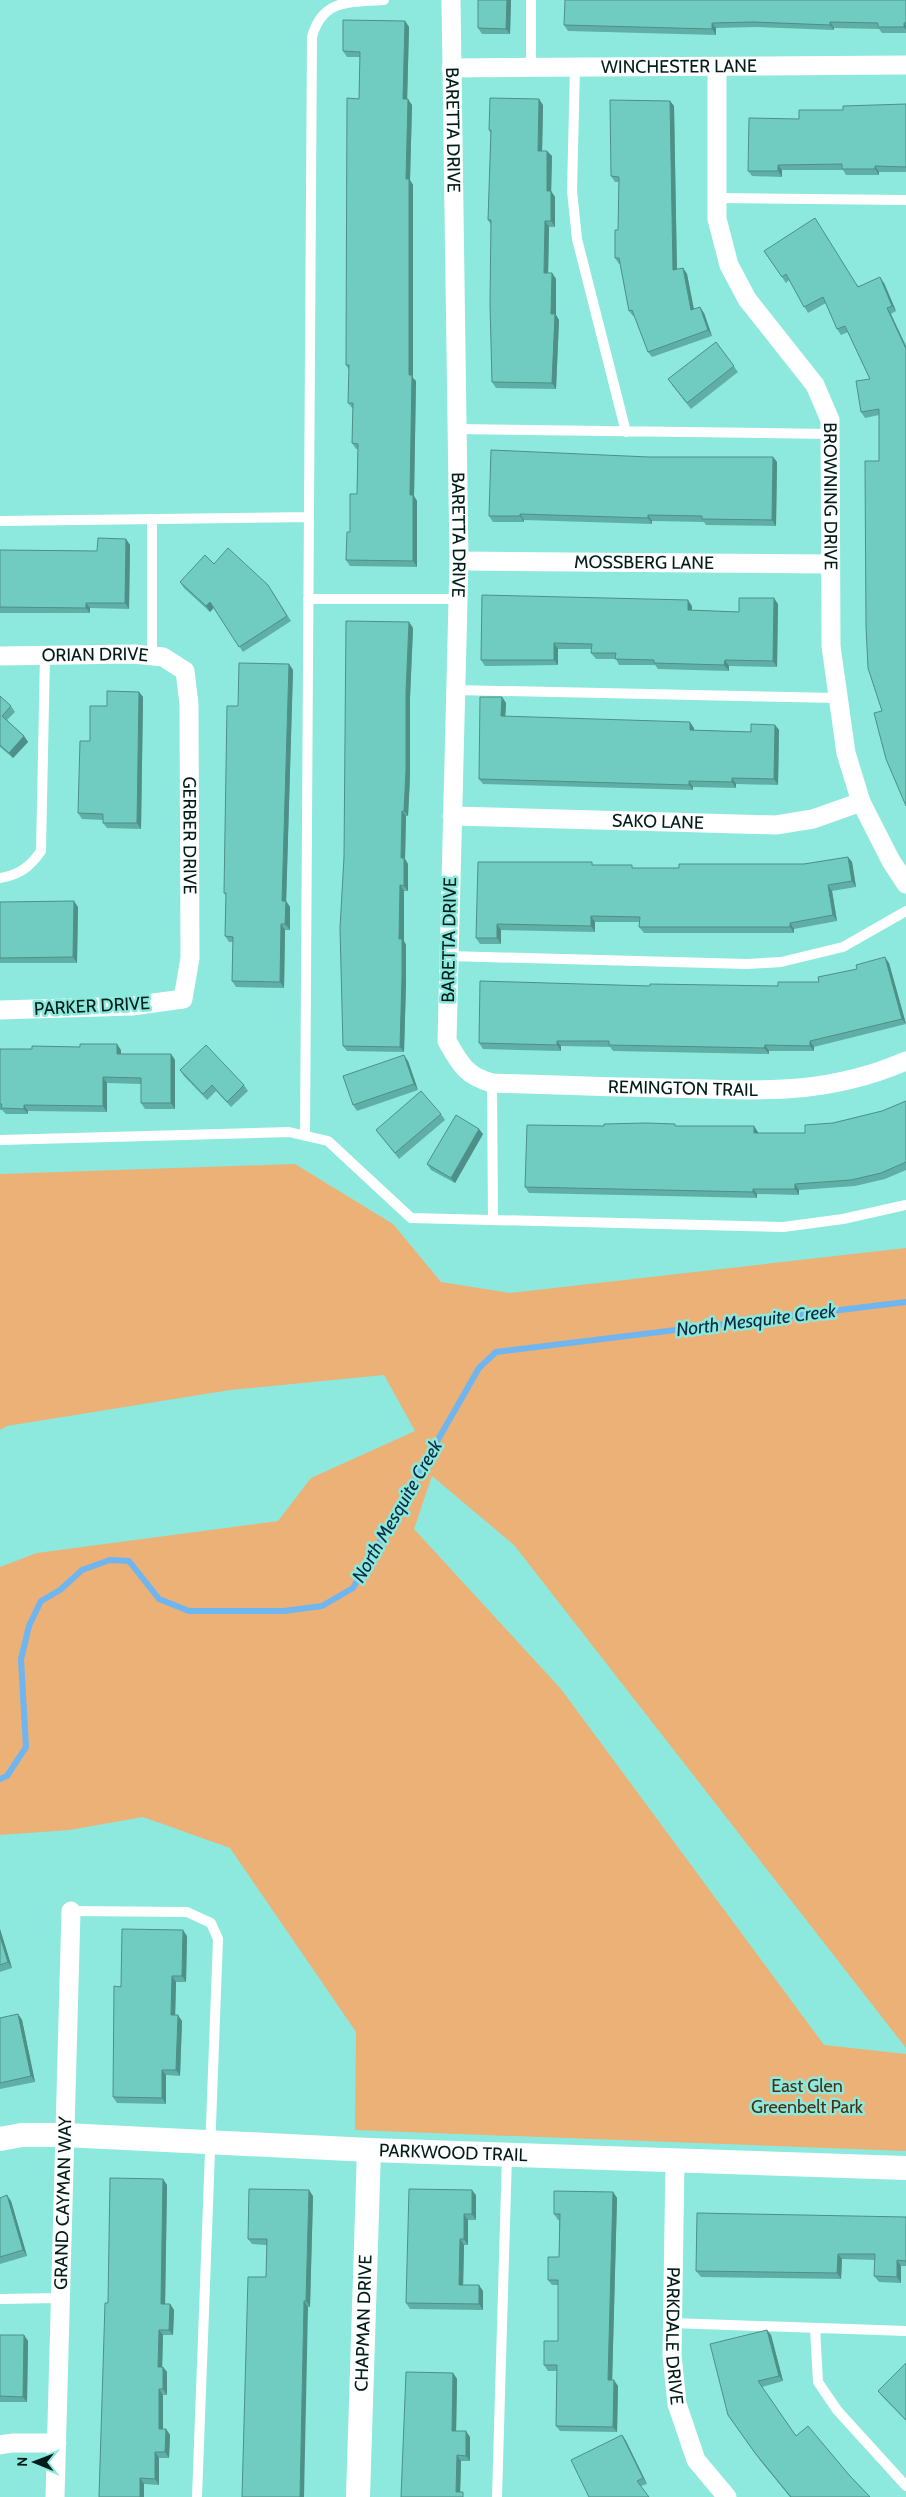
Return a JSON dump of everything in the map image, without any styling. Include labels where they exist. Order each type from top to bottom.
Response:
[{"type":"street","name":"BARETTA DRIVE","points":[[451,0],[459,561],[447,1041],[461,1066]]},
{"type":"street","name":"WINCHESTER LANE","points":[[451,68],[717,68],[906,65]]},
{"type":"street","name":"BROWNING DRIVE","points":[[717,68],[717,219],[729,266],[746,299],[815,385],[830,420],[831,646],[846,753],[861,802],[891,861],[906,884]]},
{"type":"street","name":"MOSSBERG LANE","points":[[459,561],[830,564]]},
{"type":"street","name":"ORIAN DRIVE","points":[[0,656],[152,656],[163,657],[184,671]]},
{"type":"street","name":"GERBER DRIVE","points":[[183,999],[190,958],[189,704],[184,671]]},
{"type":"street","name":"SAKO LANE","points":[[452,816],[776,825],[812,819],[861,802]]},
{"type":"street","name":"PARKER DRIVE","points":[[0,1010],[132,1006],[183,999]]},
{"type":"street","name":"REMINGTON TRAIL","points":[[461,1066],[476,1079],[492,1083],[775,1091],[828,1086],[883,1071],[906,1061]]},
{"type":"street","name":"GRAND CAYMAN WAY","points":[[55,2497],[71,1911]]},
{"type":"street","name":"PARKWOOD TRAIL","points":[[0,2139],[22,2135],[65,2136],[369,2150],[906,2168]]},
{"type":"street","name":"CHAPMAN DRIVE","points":[[358,2497],[369,2150]]},
{"type":"street","name":"PARKDALE DRIVE","points":[[674,2160],[672,2355],[677,2404],[685,2433],[696,2460],[727,2497]]},
{"type":"street","points":[[0,2446],[12,2443],[57,2443]]},
{"type":"lane","points":[[305,1136],[312,37],[315,22],[324,9],[333,2],[384,0]]},
{"type":"lane","points":[[531,0],[531,68]]},
{"type":"lane","points":[[575,68],[572,191],[577,240],[626,432]]},
{"type":"lane","points":[[717,198],[906,200]]},
{"type":"lane","points":[[457,430],[830,434]]},
{"type":"lane","points":[[0,522],[309,517]]},
{"type":"lane","points":[[152,519],[152,656]]},
{"type":"lane","points":[[308,599],[458,599]]},
{"type":"lane","points":[[0,878],[13,876],[25,869],[34,862],[41,851],[45,655]]},
{"type":"lane","points":[[455,690],[839,698]]},
{"type":"lane","points":[[449,956],[748,964],[781,962],[843,947],[906,911]]},
{"type":"lane","points":[[492,1083],[493,1220]]},
{"type":"lane","points":[[0,1140],[288,1132],[328,1141],[410,1218],[784,1227],[843,1219],[906,1205]]},
{"type":"lane","points":[[71,1911],[187,1912],[211,1924],[218,1939],[208,2142],[197,2497]]},
{"type":"lane","points":[[497,2497],[507,2155]]},
{"type":"lane","points":[[0,2299],[61,2298]]},
{"type":"lane","points":[[672,2323],[906,2331]]},
{"type":"lane","points":[[815,2328],[818,2382],[837,2410],[906,2486]]},
{"type":"green space","name":"East Glen Greenbelt Park","points":[[295,1164],[393,1224],[441,1282],[510,1293],[906,1248],[906,2048],[514,1545],[432,1476],[414,1529],[561,1689],[824,2045],[906,2054],[906,2151],[355,2130],[356,2032],[230,1848],[143,1817],[70,1830],[0,1835],[0,1567],[37,1553],[278,1521],[311,1478],[415,1431],[384,1375],[230,1390],[7,1426],[0,1430],[0,1174]]},
{"type":"building","points":[[478,0],[507,0],[506,29],[478,28]]},
{"type":"building","points":[[565,0],[906,0],[906,23],[904,23],[904,27],[878,27],[878,23],[830,22],[830,25],[753,22],[712,23],[712,29],[564,25]]},
{"type":"building","points":[[343,20],[405,21],[403,99],[408,99],[406,179],[409,179],[409,375],[412,375],[410,495],[413,495],[413,561],[346,560],[347,532],[350,532],[350,494],[357,494],[358,444],[352,443],[353,403],[348,403],[349,365],[346,365],[347,98],[359,99],[360,52],[343,51]]},
{"type":"building","points":[[490,98],[539,99],[538,151],[547,151],[547,191],[551,191],[551,221],[545,221],[544,273],[552,273],[551,314],[555,314],[552,383],[492,382],[490,304],[491,220],[488,220],[491,130],[489,130]]},
{"type":"building","points":[[610,100],[670,101],[673,270],[683,268],[691,310],[700,307],[708,330],[648,352],[632,310],[629,311],[619,258],[615,258],[615,230],[618,230],[619,177],[611,176]]},
{"type":"building","points":[[906,104],[906,167],[875,166],[875,169],[842,169],[842,164],[778,165],[778,171],[748,171],[749,118],[799,119],[799,110],[843,110],[843,106]]},
{"type":"building","points":[[815,218],[858,287],[880,277],[892,306],[887,308],[906,349],[906,806],[886,759],[874,713],[882,711],[868,668],[865,461],[879,461],[879,409],[861,412],[856,381],[870,379],[845,326],[837,329],[823,297],[804,307],[786,274],[782,277],[764,251]]},
{"type":"building","points":[[716,342],[734,366],[687,403],[668,379]]},
{"type":"building","points":[[491,450],[649,457],[773,457],[772,520],[702,519],[702,516],[648,515],[648,518],[520,514],[520,516],[489,516]]},
{"type":"building","points":[[98,538],[126,539],[125,603],[86,603],[86,608],[0,607],[0,550],[97,551]]},
{"type":"building","points":[[228,548],[268,585],[287,616],[239,647],[210,602],[206,606],[180,582],[205,555],[214,564]]},
{"type":"building","points":[[482,595],[688,600],[688,610],[739,612],[739,598],[774,598],[773,661],[725,660],[724,665],[654,663],[654,660],[615,659],[616,653],[591,653],[592,644],[554,643],[554,660],[481,660]]},
{"type":"building","points":[[346,621],[409,622],[406,692],[406,771],[404,811],[402,811],[401,858],[404,858],[404,886],[400,885],[399,939],[402,939],[402,977],[400,1047],[343,1046],[340,928],[344,857]]},
{"type":"building","points":[[239,663],[289,664],[282,901],[286,901],[285,924],[281,924],[280,982],[232,981],[233,937],[225,936],[227,706],[238,706]]},
{"type":"building","points":[[107,691],[139,692],[137,823],[103,823],[103,814],[78,813],[80,741],[90,741],[90,706],[107,706]]},
{"type":"building","points":[[0,696],[11,706],[2,716],[24,736],[9,753],[0,745]]},
{"type":"building","points":[[480,697],[502,697],[501,716],[690,722],[690,730],[751,732],[751,724],[775,725],[774,779],[732,778],[732,782],[689,781],[689,785],[479,779]]},
{"type":"building","points":[[848,857],[852,881],[828,885],[833,915],[790,923],[790,927],[639,927],[640,917],[591,916],[591,926],[497,924],[497,938],[476,938],[478,862],[592,862],[592,865],[632,865],[632,868],[679,868],[679,864],[804,864]]},
{"type":"building","points":[[74,901],[73,957],[0,958],[0,902]]},
{"type":"building","points":[[885,957],[902,1019],[810,1041],[810,1046],[765,1045],[764,1048],[609,1045],[609,1041],[557,1041],[557,1045],[479,1043],[480,981],[650,986],[650,984],[778,986],[778,982],[819,982],[818,977],[857,969],[856,965]]},
{"type":"building","points":[[80,1044],[117,1044],[117,1054],[171,1054],[171,1103],[141,1103],[141,1078],[103,1077],[103,1106],[24,1105],[24,1109],[1,1108],[0,1049],[32,1049],[32,1046],[80,1047]]},
{"type":"building","points":[[206,1045],[244,1085],[227,1102],[212,1085],[203,1094],[180,1070]]},
{"type":"building","points":[[404,1055],[414,1084],[353,1105],[343,1076]]},
{"type":"building","points":[[421,1091],[441,1114],[395,1153],[376,1130]]},
{"type":"building","points":[[906,1101],[906,1162],[881,1173],[851,1180],[795,1184],[795,1189],[753,1189],[753,1192],[525,1187],[527,1125],[604,1126],[604,1124],[646,1123],[675,1124],[675,1126],[754,1126],[754,1133],[805,1133],[805,1125],[833,1123],[882,1111]]},
{"type":"building","points":[[456,1115],[479,1129],[451,1178],[427,1164]]},
{"type":"building","points":[[122,1929],[183,1930],[182,1976],[172,1976],[171,2015],[178,2015],[176,2070],[162,2070],[162,2098],[113,2097],[114,1986],[121,1987]]},
{"type":"building","points":[[0,1936],[8,1962],[0,1965]]},
{"type":"building","points":[[18,2014],[31,2076],[0,2083],[0,2018]]},
{"type":"building","points":[[110,2178],[163,2179],[161,2304],[170,2304],[169,2330],[159,2330],[158,2367],[163,2367],[163,2389],[159,2389],[159,2429],[166,2429],[165,2452],[155,2452],[155,2479],[140,2478],[140,2497],[99,2497],[105,2303],[108,2303]]},
{"type":"building","points":[[249,2189],[309,2190],[306,2301],[304,2301],[300,2497],[242,2497],[248,2277],[266,2277],[267,2239],[248,2239]]},
{"type":"building","points":[[409,2189],[472,2190],[472,2214],[464,2214],[464,2239],[460,2239],[459,2285],[479,2285],[479,2304],[406,2303]]},
{"type":"building","points":[[554,2191],[613,2192],[608,2380],[614,2380],[613,2427],[556,2426],[557,2365],[544,2365],[544,2341],[558,2341],[558,2280],[548,2280],[548,2257],[559,2257],[560,2214],[554,2214]]},
{"type":"building","points":[[7,2195],[23,2250],[0,2257],[0,2198]]},
{"type":"building","points":[[697,2213],[906,2217],[906,2261],[897,2260],[897,2277],[874,2276],[875,2254],[838,2254],[837,2273],[696,2271]]},
{"type":"building","points":[[767,2330],[779,2376],[758,2381],[796,2436],[808,2426],[870,2497],[791,2497],[755,2453],[728,2415],[710,2344]]},
{"type":"building","points":[[0,2335],[24,2335],[23,2397],[0,2396]]},
{"type":"building","points":[[906,2363],[906,2420],[878,2391]]},
{"type":"building","points":[[406,2372],[453,2373],[452,2431],[466,2431],[466,2456],[457,2455],[456,2492],[463,2492],[463,2497],[401,2497]]},
{"type":"building","points":[[622,2435],[643,2478],[637,2481],[649,2497],[589,2497],[571,2460]]},
{"type":"waterway","name":"North Mesquite Creek","points":[[0,1779],[7,1776],[26,1747],[21,1659],[29,1626],[41,1601],[60,1590],[82,1570],[110,1560],[129,1561],[159,1599],[189,1611],[284,1611],[322,1606],[353,1588],[479,1368],[496,1352],[906,1302]]}]
